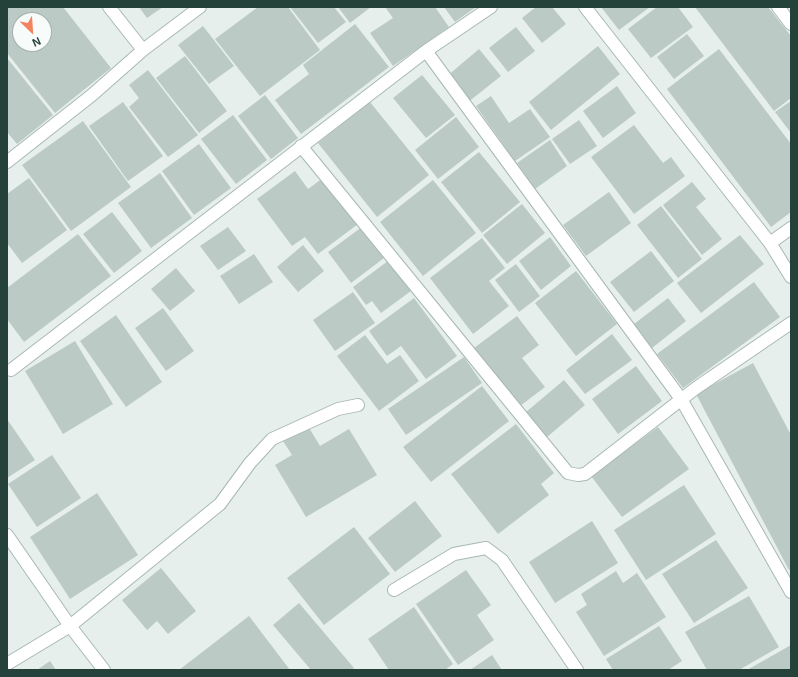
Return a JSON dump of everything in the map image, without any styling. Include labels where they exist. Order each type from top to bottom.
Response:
[{"type":"street","points":[[109,7],[143,50]]},
{"type":"street","points":[[7,162],[92,95],[143,50],[200,7]]},
{"type":"street","points":[[11,370],[426,50],[491,7]]},
{"type":"street","points":[[585,7],[770,243],[791,277]]},
{"type":"street","points":[[778,7],[791,24]]},
{"type":"street","points":[[426,50],[681,399],[791,592]]},
{"type":"street","points":[[301,146],[568,473],[578,475],[585,474],[681,399],[791,323]]},
{"type":"street","points":[[770,243],[791,228]]},
{"type":"street","points":[[7,664],[70,626],[220,504],[250,463],[272,438],[338,409],[358,405]]},
{"type":"street","points":[[7,535],[70,626],[104,670]]},
{"type":"street","points":[[394,590],[454,554],[486,548],[502,560],[577,670]]},
{"type":"building","points":[[7,7],[63,7],[111,68],[55,113],[7,53]]},
{"type":"building","points":[[139,7],[163,7],[147,18]]},
{"type":"building","points":[[258,7],[288,7],[320,50],[260,96],[215,39]]},
{"type":"building","points":[[290,7],[334,7],[346,22],[318,43]]},
{"type":"building","points":[[338,7],[371,7],[350,23]]},
{"type":"building","points":[[385,7],[435,7],[449,27],[393,66],[370,33],[393,18]]},
{"type":"building","points":[[444,7],[476,7],[455,22]]},
{"type":"building","points":[[536,7],[552,7],[566,24],[542,43],[522,18]]},
{"type":"building","points":[[601,7],[650,7],[619,30]]},
{"type":"building","points":[[657,7],[678,7],[693,27],[651,58],[628,29]]},
{"type":"building","points":[[695,7],[768,7],[791,36],[791,98],[774,111]]},
{"type":"building","points":[[355,24],[389,67],[301,134],[275,100],[309,74],[303,65]]},
{"type":"building","points":[[203,26],[234,66],[209,84],[178,45]]},
{"type":"building","points":[[516,27],[535,51],[508,72],[489,48]]},
{"type":"building","points":[[687,34],[704,56],[674,79],[657,57]]},
{"type":"building","points":[[598,46],[620,74],[551,130],[529,102]]},
{"type":"building","points":[[479,49],[501,76],[467,103],[446,77]]},
{"type":"building","points":[[719,49],[791,144],[791,212],[771,227],[667,89]]},
{"type":"building","points":[[185,56],[227,111],[199,133],[156,78]]},
{"type":"building","points":[[7,58],[53,115],[17,144],[7,132]]},
{"type":"building","points":[[148,70],[198,135],[168,157],[129,107],[139,98],[129,85]]},
{"type":"building","points":[[422,75],[455,115],[426,138],[393,98]]},
{"type":"building","points":[[617,86],[636,113],[603,138],[583,111]]},
{"type":"building","points":[[265,95],[298,138],[271,159],[238,116]]},
{"type":"building","points":[[491,96],[509,123],[530,109],[550,137],[515,161],[476,106]]},
{"type":"building","points":[[791,101],[791,133],[775,112]]},
{"type":"building","points":[[123,102],[163,156],[128,181],[89,126]]},
{"type":"building","points":[[370,102],[429,175],[377,217],[318,143]]},
{"type":"building","points":[[233,115],[267,160],[236,184],[201,139]]},
{"type":"building","points":[[456,117],[479,147],[438,179],[415,150]]},
{"type":"building","points":[[579,120],[597,146],[570,164],[552,139]]},
{"type":"building","points":[[83,121],[131,187],[71,231],[22,165]]},
{"type":"building","points":[[634,125],[663,163],[671,157],[685,176],[634,214],[591,157]]},
{"type":"building","points":[[550,140],[567,166],[535,189],[517,163]]},
{"type":"building","points":[[199,144],[231,188],[194,215],[162,171]]},
{"type":"building","points":[[479,152],[520,202],[482,233],[441,182]]},
{"type":"building","points":[[295,171],[308,189],[327,175],[362,221],[318,254],[305,237],[292,246],[257,199]]},
{"type":"building","points":[[160,173],[192,218],[151,248],[118,203]]},
{"type":"building","points":[[29,178],[67,230],[22,263],[7,243],[7,194]]},
{"type":"building","points":[[433,180],[476,233],[423,276],[380,222]]},
{"type":"building","points":[[692,182],[706,199],[696,207],[722,239],[702,255],[663,205]]},
{"type":"building","points":[[609,192],[631,223],[586,256],[563,225]]},
{"type":"building","points":[[522,204],[545,233],[507,264],[483,235]]},
{"type":"building","points":[[661,206],[702,259],[678,278],[637,225]]},
{"type":"building","points":[[112,212],[142,251],[114,273],[83,234]]},
{"type":"building","points":[[366,224],[388,255],[351,283],[328,252]]},
{"type":"building","points":[[228,227],[246,251],[218,270],[200,246]]},
{"type":"building","points":[[78,234],[111,276],[24,342],[7,319],[7,288]]},
{"type":"building","points":[[740,235],[764,264],[701,313],[677,283]]},
{"type":"building","points":[[550,237],[571,266],[541,290],[519,261]]},
{"type":"building","points":[[482,238],[505,268],[489,281],[509,306],[473,334],[430,278]]},
{"type":"building","points":[[303,245],[324,271],[298,292],[277,267]]},
{"type":"building","points":[[651,251],[674,281],[634,312],[610,282]]},
{"type":"building","points":[[254,254],[273,282],[239,304],[220,276]]},
{"type":"building","points":[[388,261],[411,291],[381,313],[372,301],[366,305],[353,287]]},
{"type":"building","points":[[516,264],[540,296],[519,312],[495,280]]},
{"type":"building","points":[[176,268],[195,291],[170,311],[151,289]]},
{"type":"building","points":[[576,271],[617,324],[576,356],[535,303]]},
{"type":"building","points":[[754,282],[780,317],[683,388],[657,354]]},
{"type":"building","points":[[353,292],[375,323],[335,351],[313,320]]},
{"type":"building","points":[[414,298],[457,356],[426,379],[401,346],[387,356],[369,331]]},
{"type":"building","points":[[668,298],[686,321],[652,348],[634,324]]},
{"type":"building","points":[[163,308],[194,351],[166,371],[135,328]]},
{"type":"building","points":[[116,315],[162,382],[126,407],[80,341]]},
{"type":"building","points":[[517,316],[539,345],[522,358],[545,387],[520,406],[474,348]]},
{"type":"building","points":[[612,334],[632,360],[585,394],[566,370]]},
{"type":"building","points":[[365,335],[387,364],[400,355],[419,381],[379,411],[337,356]]},
{"type":"building","points":[[75,341],[113,404],[63,434],[25,371]]},
{"type":"building","points":[[464,357],[482,383],[406,435],[388,409]]},
{"type":"building","points":[[753,363],[791,435],[791,569],[789,570],[696,394]]},
{"type":"building","points":[[636,366],[662,401],[618,434],[592,399]]},
{"type":"building","points":[[564,380],[585,405],[547,437],[526,412]]},
{"type":"building","points":[[482,386],[509,421],[431,482],[403,447]]},
{"type":"building","points":[[7,419],[35,460],[7,478]]},
{"type":"building","points":[[516,424],[554,473],[541,484],[549,495],[498,534],[451,474]]},
{"type":"building","points":[[308,426],[320,446],[349,429],[377,475],[306,517],[275,465],[292,455],[283,441]]},
{"type":"building","points":[[658,427],[689,469],[622,517],[591,476]]},
{"type":"building","points":[[52,455],[81,498],[37,527],[8,484]]},
{"type":"building","points":[[684,485],[716,534],[646,580],[614,530]]},
{"type":"building","points":[[97,493],[138,555],[70,599],[30,537]]},
{"type":"building","points":[[415,501],[442,536],[395,572],[368,538]]},
{"type":"building","points":[[592,521],[618,563],[555,603],[529,562]]},
{"type":"building","points":[[354,527],[390,574],[324,625],[287,578]]},
{"type":"building","points":[[716,540],[748,588],[694,623],[662,574]]},
{"type":"building","points":[[161,568],[196,611],[168,634],[157,621],[147,630],[122,600]]},
{"type":"building","points":[[466,570],[491,605],[477,615],[494,640],[458,665],[416,604]]},
{"type":"building","points":[[616,571],[623,583],[637,573],[666,617],[604,656],[576,612],[587,605],[581,594]]},
{"type":"building","points":[[749,596],[779,647],[739,670],[707,670],[685,632]]},
{"type":"building","points":[[299,603],[354,668],[351,670],[311,670],[273,625]]},
{"type":"building","points":[[414,607],[453,664],[445,670],[389,670],[368,639]]},
{"type":"building","points":[[249,616],[290,670],[179,670]]},
{"type":"building","points":[[659,626],[682,661],[668,670],[613,670],[606,659]]},
{"type":"building","points":[[791,645],[791,670],[747,670]]},
{"type":"building","points":[[492,655],[502,670],[470,670]]},
{"type":"building","points":[[50,661],[56,670],[37,670]]}]
